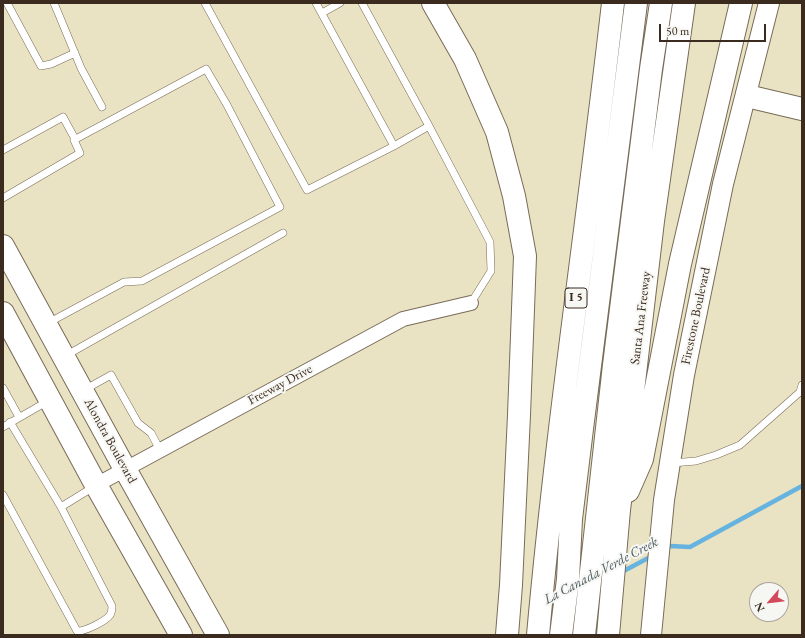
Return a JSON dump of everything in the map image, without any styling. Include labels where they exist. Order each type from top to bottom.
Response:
[{"type":"main road","points":[[433,3],[465,59],[497,132],[514,196],[525,256],[520,415],[507,635]]},
{"type":"main road","name":"I 5","points":[[538,635],[571,332],[596,147],[613,3]]},
{"type":"main road","points":[[561,635],[568,579],[571,519],[636,3]]},
{"type":"main road","points":[[584,635],[615,357],[650,76],[661,3]]},
{"type":"main road","name":"Santa Ana Freeway","points":[[608,635],[619,510],[653,221],[684,3]]},
{"type":"main road","points":[[619,510],[642,460],[680,264],[741,3]]},
{"type":"main road","points":[[747,96],[802,109]]},
{"type":"main road","name":"Alondra Boulevard","points":[[3,246],[218,635]]},
{"type":"main road","points":[[3,313],[96,485],[181,635]]},
{"type":"street","name":"Firestone Boulevard","points":[[651,631],[664,500],[684,376],[723,184],[770,3]]},
{"type":"street","name":"Freeway Drive","points":[[96,485],[403,318],[471,303]]},
{"type":"lane","points":[[7,3],[40,66],[51,64],[75,53]]},
{"type":"lane","points":[[54,3],[81,68],[102,107]]},
{"type":"lane","points":[[205,3],[307,190],[430,126]]},
{"type":"lane","points":[[316,3],[394,146]]},
{"type":"lane","points":[[322,13],[340,3]]},
{"type":"lane","points":[[362,3],[430,126],[490,242],[491,271],[471,303]]},
{"type":"lane","points":[[46,324],[124,282],[142,281],[280,207],[231,112],[206,69],[75,139]]},
{"type":"lane","points":[[3,150],[63,117],[75,139],[80,153],[3,198]]},
{"type":"lane","points":[[63,357],[283,233]]},
{"type":"lane","points":[[82,391],[111,375],[138,423],[151,433],[160,450]]},
{"type":"lane","points":[[670,463],[696,461],[716,456],[740,445],[800,392],[802,385]]},
{"type":"lane","points":[[3,388],[19,417]]},
{"type":"lane","points":[[3,427],[50,399]]},
{"type":"lane","points":[[3,496],[77,631],[80,632],[87,629],[108,617],[112,613],[112,606],[61,507],[10,422]]},
{"type":"lane","points":[[61,507],[96,485]]},
{"type":"waterway","name":"La Canada Verde Creek","points":[[666,548],[670,546],[690,547],[802,486]]},
{"type":"waterway","name":"La Canada Verde Creek","points":[[620,573],[652,556]]}]
